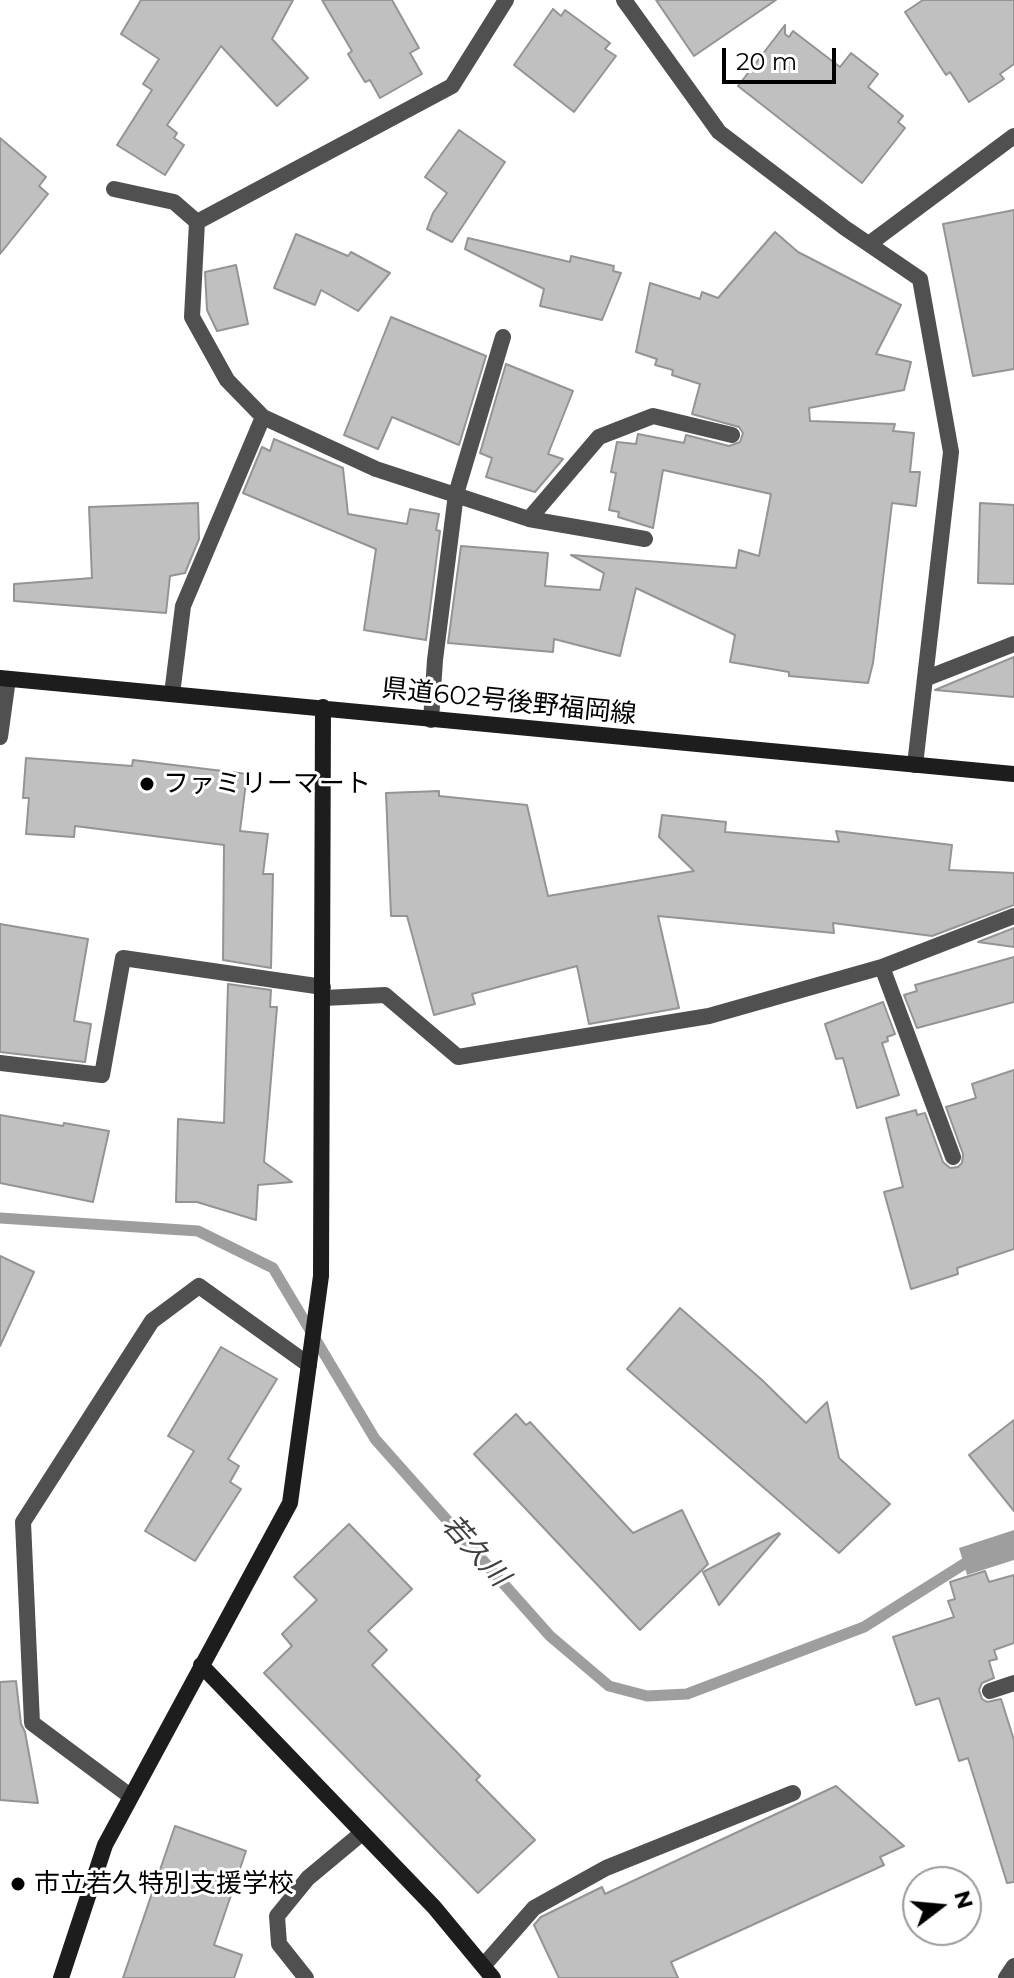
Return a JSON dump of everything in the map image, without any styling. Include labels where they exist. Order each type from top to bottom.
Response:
[{"type":"street","points":[[197,222],[452,86],[506,0]]},
{"type":"street","points":[[624,0],[719,132],[920,279],[951,452],[915,765]]},
{"type":"street","points":[[869,244],[1014,136]]},
{"type":"street","points":[[114,189],[174,202],[197,222]]},
{"type":"street","points":[[197,222],[192,317],[227,380],[263,417],[376,469],[529,519],[645,539]]},
{"type":"street","points":[[431,720],[435,660],[456,494],[503,337]]},
{"type":"street","points":[[529,519],[599,437],[653,416],[732,435]]},
{"type":"street","points":[[172,694],[183,606],[263,417]]},
{"type":"street","points":[[927,678],[1014,644]]},
{"type":"street","points":[[0,737],[4,678]]},
{"type":"street","name":"県道602号後野福岡線","points":[[4,678],[1014,774]]},
{"type":"street","points":[[61,1978],[105,1845],[290,1503],[321,1276],[323,707]]},
{"type":"street","points":[[0,1063],[102,1075],[123,958],[324,993],[385,995],[458,1057],[709,1016],[882,967],[1014,916]]},
{"type":"street","points":[[882,967],[953,1157]]},
{"type":"street","points":[[130,1796],[32,1723],[23,1522],[152,1321],[199,1286],[309,1365]]},
{"type":"street","points":[[201,1665],[434,1907],[488,1972],[534,1908],[606,1868],[793,1793]]},
{"type":"street","points":[[990,1691],[1014,1683]]},
{"type":"street","points":[[306,1978],[279,1944],[277,1916],[308,1878],[362,1833]]},
{"type":"street","points":[[1006,1978],[1014,1966]]},
{"type":"shaded area","points":[[1014,1530],[1014,1560],[967,1575],[959,1548]]},
{"type":"building","points":[[141,0],[293,0],[272,39],[308,78],[277,106],[221,46],[167,125],[177,133],[174,138],[184,145],[165,175],[117,145],[152,90],[143,84],[159,59],[121,34]]},
{"type":"building","points":[[322,0],[392,0],[419,48],[410,53],[422,74],[380,98],[370,80],[365,82],[348,54],[352,51]]},
{"type":"building","points":[[656,0],[776,0],[694,56]]},
{"type":"building","points":[[923,0],[1014,0],[1014,64],[1000,74],[1004,79],[969,102],[950,72],[946,75],[905,12]]},
{"type":"building","points":[[553,9],[561,16],[565,10],[610,43],[605,49],[616,56],[574,112],[514,65]]},
{"type":"building","points":[[785,25],[785,34],[789,37],[793,31],[840,67],[851,53],[878,74],[868,87],[903,116],[898,122],[905,128],[862,183],[738,86]]},
{"type":"building","points":[[459,130],[505,162],[452,242],[427,229],[433,213],[447,193],[425,177]]},
{"type":"building","points":[[0,138],[46,177],[39,186],[48,194],[0,254]]},
{"type":"building","points":[[1014,210],[1014,369],[973,376],[943,224]]},
{"type":"building","points":[[775,232],[798,252],[901,305],[876,354],[911,362],[904,390],[809,408],[810,421],[895,424],[893,431],[914,433],[910,472],[920,472],[916,506],[892,503],[868,683],[789,676],[789,672],[730,662],[735,635],[636,588],[620,656],[554,639],[553,652],[448,643],[461,546],[548,553],[545,586],[600,590],[604,573],[571,555],[736,568],[739,550],[759,556],[771,494],[663,470],[653,528],[618,517],[619,512],[609,510],[616,473],[611,472],[617,442],[636,444],[638,434],[684,443],[686,435],[729,446],[740,442],[743,433],[739,427],[692,414],[700,384],[672,375],[673,370],[655,365],[657,359],[636,352],[650,283],[700,299],[702,292],[718,298]]},
{"type":"building","points":[[296,234],[348,256],[351,252],[390,273],[358,311],[321,290],[315,305],[274,288]]},
{"type":"building","points":[[468,238],[570,262],[571,256],[614,266],[613,271],[621,273],[602,320],[540,306],[544,289],[465,249]]},
{"type":"building","points":[[236,265],[248,324],[217,331],[207,310],[205,272]]},
{"type":"building","points":[[391,317],[486,356],[459,445],[392,417],[378,449],[344,435]]},
{"type":"building","points":[[506,364],[573,391],[548,454],[563,459],[535,492],[486,477],[492,458],[480,453]]},
{"type":"building","points":[[274,439],[343,468],[348,514],[407,524],[410,509],[439,514],[436,530],[440,531],[426,640],[364,630],[376,549],[243,493],[262,447],[270,451]]},
{"type":"building","points":[[198,503],[199,539],[185,573],[170,576],[166,613],[14,601],[14,584],[92,578],[89,507]]},
{"type":"building","points":[[980,503],[1014,505],[1014,584],[978,583]]},
{"type":"building","points":[[1014,657],[1014,697],[935,690]]},
{"type":"building","points":[[26,758],[132,766],[133,760],[247,774],[240,831],[268,834],[263,874],[273,874],[271,968],[223,960],[224,845],[75,826],[74,837],[26,834],[29,798],[23,798]]},
{"type":"building","points":[[439,791],[439,796],[527,805],[548,896],[694,871],[659,837],[662,815],[726,822],[725,832],[839,842],[836,831],[952,845],[949,870],[1014,873],[1014,905],[932,936],[833,923],[834,933],[658,916],[679,1008],[589,1024],[577,966],[472,994],[475,1004],[434,1015],[407,916],[391,916],[386,793]]},
{"type":"building","points":[[0,924],[88,939],[74,1021],[91,1024],[85,1062],[0,1052]]},
{"type":"building","points":[[1014,928],[1014,947],[978,942]]},
{"type":"building","points":[[1014,957],[1014,1002],[917,1028],[904,995],[917,991],[915,985]]},
{"type":"building","points":[[228,984],[271,990],[270,1007],[277,1007],[264,1162],[292,1182],[258,1185],[256,1220],[197,1202],[176,1202],[178,1119],[224,1123]]},
{"type":"building","points":[[883,1002],[895,1034],[882,1043],[899,1095],[857,1108],[843,1058],[836,1059],[825,1024]]},
{"type":"building","points":[[1014,1070],[1014,1249],[957,1268],[958,1274],[911,1289],[884,1192],[903,1187],[886,1118],[916,1110],[917,1115],[925,1113],[943,1162],[950,1168],[958,1167],[963,1154],[946,1107],[976,1098],[972,1084]]},
{"type":"building","points":[[0,1115],[109,1131],[93,1202],[0,1183]]},
{"type":"building","points":[[0,1256],[34,1272],[0,1346]]},
{"type":"building","points":[[680,1308],[806,1423],[827,1402],[839,1458],[890,1504],[839,1553],[627,1369]]},
{"type":"building","points":[[221,1347],[277,1379],[228,1459],[239,1466],[230,1482],[241,1489],[195,1561],[145,1531],[194,1451],[168,1436]]},
{"type":"building","points":[[516,1414],[526,1425],[530,1422],[633,1533],[682,1510],[708,1564],[640,1630],[474,1454]]},
{"type":"building","points":[[1014,1420],[1014,1511],[969,1455]]},
{"type":"building","points":[[349,1524],[412,1589],[368,1631],[387,1650],[372,1665],[480,1776],[476,1780],[535,1840],[478,1893],[264,1673],[292,1646],[282,1634],[317,1600],[294,1577]]},
{"type":"building","points":[[780,1534],[719,1605],[703,1572]]},
{"type":"building","points":[[985,1571],[989,1582],[1014,1575],[1014,1643],[994,1650],[997,1659],[989,1661],[994,1678],[982,1683],[979,1690],[982,1699],[987,1702],[1001,1699],[1014,1740],[1014,1882],[1007,1883],[968,1758],[959,1761],[939,1698],[916,1705],[893,1637],[954,1617],[948,1601],[955,1599],[950,1582]]},
{"type":"building","points":[[16,1681],[21,1724],[38,1803],[0,1800],[0,1682]]},
{"type":"building","points":[[836,1786],[904,1846],[880,1857],[884,1865],[671,1962],[678,1978],[559,1978],[534,1925],[541,1917],[602,1887],[605,1894]]},
{"type":"building","points":[[175,1826],[246,1851],[214,1945],[242,1955],[234,1978],[123,1978]]},
{"type":"waterway","name":"若久川","points":[[0,1218],[198,1231],[273,1268],[375,1439],[550,1636],[609,1686],[647,1696],[687,1694],[864,1627],[964,1564]]},
{"type":"place","name":"ファミリーマート","points":[[147,784]]},
{"type":"place","name":"市立若久特別支援学校","points":[[18,1884]]}]
